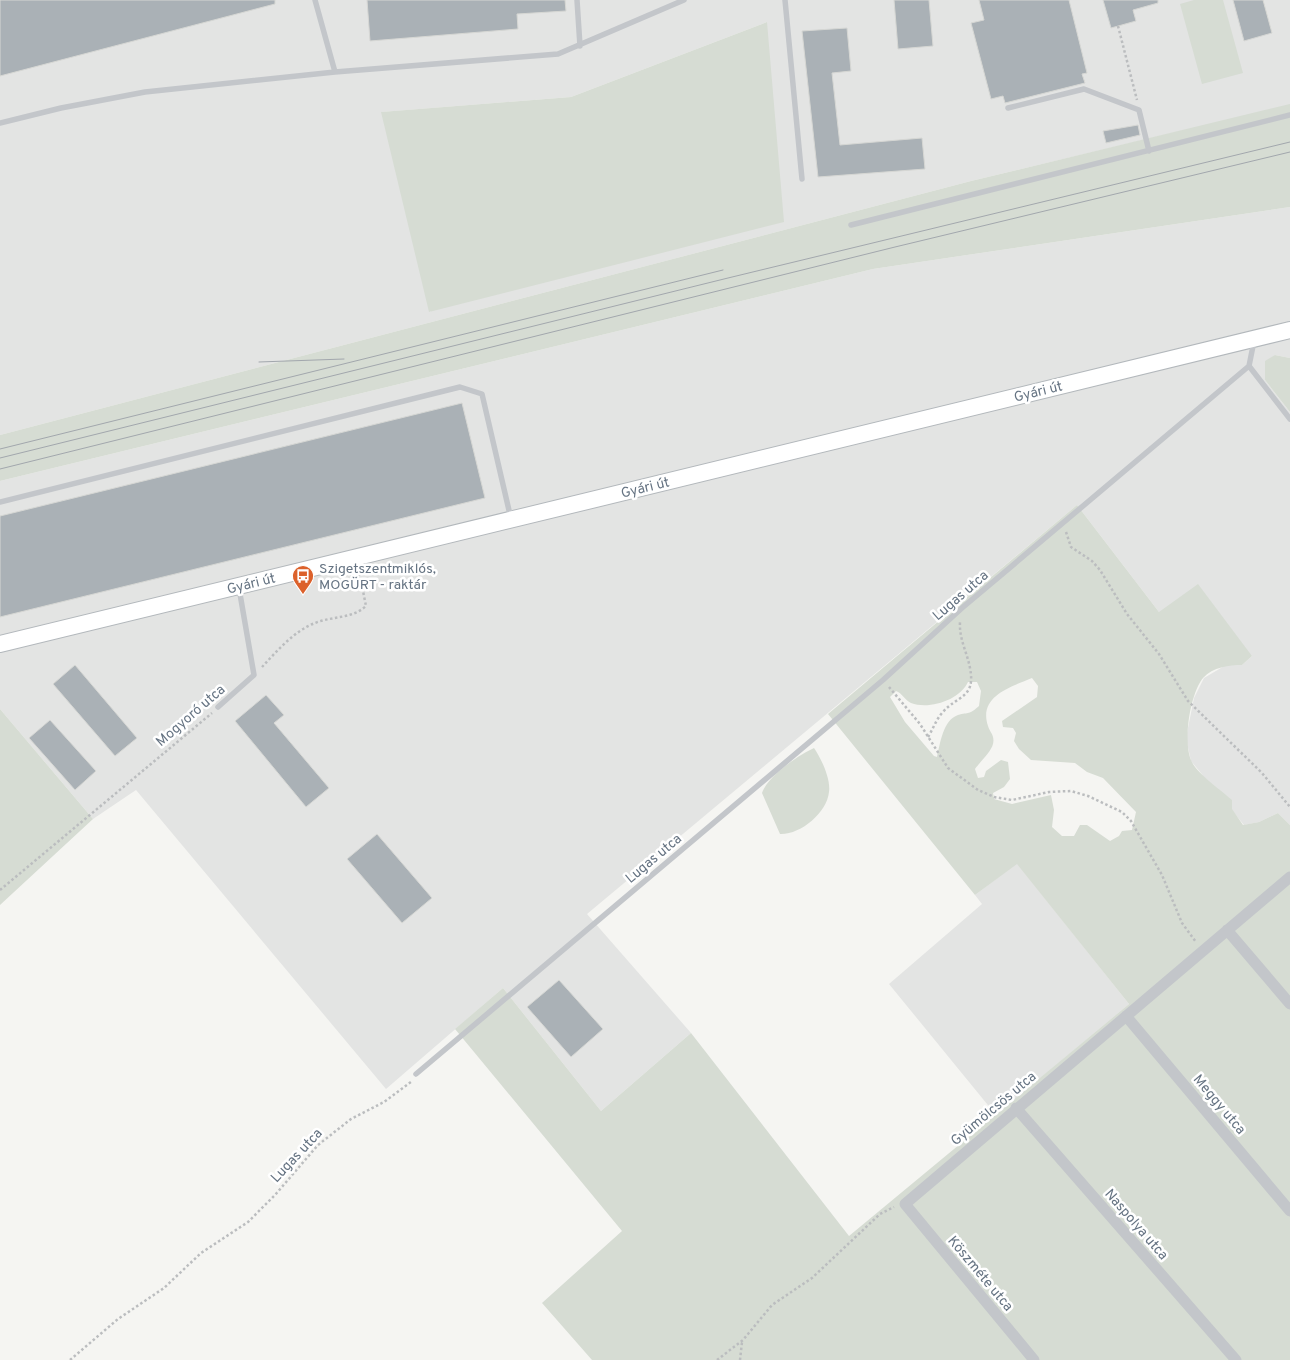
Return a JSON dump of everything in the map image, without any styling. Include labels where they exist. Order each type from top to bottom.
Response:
[{"type":"street","name":"Gyári út","points":[[0,644],[1290,330]]},
{"type":"street","name":"Gyümölcsös utca","points":[[905,1204],[1290,877]]},
{"type":"street","points":[[1227,930],[1290,1004]]},
{"type":"street","name":"Meggy utca","points":[[1126,1016],[1290,1211]]},
{"type":"street","name":"Naspolya utca","points":[[1016,1108],[1236,1360]]},
{"type":"street","name":"Köszméte utca","points":[[905,1204],[1034,1360]]},
{"type":"lane","points":[[315,0],[334,72]]},
{"type":"lane","points":[[577,0],[580,46]]},
{"type":"lane","points":[[0,123],[60,108],[145,92],[334,72],[558,54],[684,0]]},
{"type":"lane","points":[[785,0],[802,179]]},
{"type":"lane","points":[[1008,108],[1084,89],[1139,110],[1149,150]]},
{"type":"lane","points":[[850,225],[1290,115]]},
{"type":"lane","points":[[1254,338],[1249,366],[1290,419]]},
{"type":"lane","name":"Lugas utca","points":[[416,1074],[883,680],[962,608],[1066,523],[1249,366]]},
{"type":"lane","points":[[0,502],[460,387],[482,394],[511,519]]},
{"type":"lane","points":[[239,586],[254,675]]},
{"type":"lane","name":"Mogyoró utca","points":[[218,707],[254,675]]},
{"type":"path","points":[[1118,26],[1139,110]]},
{"type":"path","points":[[1066,523],[1066,539],[1071,548],[1092,561],[1100,570],[1126,614],[1159,654],[1188,701],[1262,773],[1290,807]]},
{"type":"path","points":[[254,675],[287,642],[314,623],[359,613],[366,606],[356,557]]},
{"type":"path","points":[[928,737],[943,712],[969,691],[971,680],[970,666],[960,637],[962,608]]},
{"type":"path","points":[[883,680],[928,737],[948,768],[978,790],[994,797],[1012,800],[1049,792],[1071,791],[1111,805],[1122,812],[1131,821],[1162,875],[1182,923],[1190,936],[1204,950]]},
{"type":"path","name":"Mogyoró utca","points":[[0,890],[218,707]]},
{"type":"path","name":"Lugas utca","points":[[70,1360],[118,1319],[164,1288],[201,1253],[248,1222],[275,1195],[318,1145],[350,1119],[406,1087],[416,1074]]},
{"type":"path","points":[[717,1360],[742,1340],[772,1305],[812,1278],[880,1214],[905,1204]]},
{"type":"path","points":[[740,1360],[742,1340]]},
{"type":"shaded area","points":[[0,0],[1290,0],[1290,105],[971,181],[0,435]],"holes":[[[767,22],[430,312],[382,112],[571,97]]]},
{"type":"shaded area","points":[[1194,0],[1223,0],[1243,73],[1202,84],[1180,4]]},
{"type":"shaded area","points":[[767,22],[784,222],[429,312],[381,112],[571,97]]},
{"type":"shaded area","points":[[1290,104],[1290,207],[873,269],[0,481],[0,435],[971,181]]},
{"type":"shaded area","points":[[1290,207],[1290,358],[1275,355],[1265,380],[1290,412],[1290,825],[1278,813],[1259,822],[1244,825],[1191,761],[1186,738],[1194,698],[1204,678],[1226,665],[1242,665],[1252,656],[1159,612],[1077,505],[587,914],[691,1033],[601,1111],[503,988],[386,1089],[136,790],[93,819],[0,709],[0,481],[873,269]]},
{"type":"shaded area","points":[[1275,355],[1290,358],[1290,412],[1265,380],[1265,361]]},
{"type":"shaded area","points":[[1077,505],[1159,612],[1198,584],[1252,656],[1242,665],[1216,669],[1203,678],[1198,685],[1191,706],[1188,741],[1191,760],[1194,765],[1203,776],[1232,800],[1232,809],[1243,825],[1259,822],[1278,813],[1290,825],[1290,1360],[592,1360],[542,1303],[622,1231],[455,1029],[503,988],[601,1111],[691,1033],[849,1236],[1129,1004],[1017,864],[975,895],[828,714]],"holes":[[[1032,678],[1038,686],[1037,697],[1002,721],[1003,727],[1013,728],[1016,733],[1014,741],[1019,749],[1031,760],[1075,763],[1087,772],[1103,778],[1136,812],[1132,830],[1122,831],[1119,836],[1110,841],[1087,825],[1080,825],[1074,836],[1062,836],[1052,827],[1054,810],[1051,795],[1012,804],[994,799],[993,793],[1004,787],[1010,779],[1008,762],[1001,760],[986,771],[984,777],[978,778],[975,769],[993,744],[993,736],[986,716],[988,707],[998,694]],[[968,682],[977,682],[981,691],[979,706],[971,712],[958,715],[949,722],[943,733],[937,757],[934,756],[905,722],[890,697],[896,691],[911,703],[918,705],[935,704],[958,694]]]},
{"type":"shaded area","points":[[0,709],[93,819],[0,905]]},
{"type":"shaded area","points":[[814,748],[827,775],[829,792],[827,800],[818,815],[804,827],[796,831],[780,834],[762,793],[777,773],[792,761]]},
{"type":"shaded area","points":[[1017,863],[1129,1004],[996,1115],[889,984],[982,904],[975,895]]},
{"type":"building","points":[[0,0],[275,0],[275,4],[0,76]]},
{"type":"building","points":[[367,0],[565,0],[566,11],[517,14],[518,29],[370,41]]},
{"type":"building","points":[[894,0],[929,0],[933,46],[898,49]]},
{"type":"building","points":[[979,0],[1069,0],[1087,73],[1082,74],[1085,83],[1005,103],[1003,96],[991,99],[971,23],[984,20]]},
{"type":"building","points":[[1103,0],[1158,0],[1158,3],[1133,10],[1136,21],[1111,28]]},
{"type":"building","points":[[1233,0],[1263,0],[1272,33],[1244,41]]},
{"type":"building","points":[[847,28],[851,71],[832,73],[840,145],[922,138],[925,169],[818,177],[802,31]]},
{"type":"building","points":[[1138,125],[1140,135],[1106,143],[1103,131]]},
{"type":"building","points":[[462,403],[485,498],[0,617],[0,516]]},
{"type":"building","points":[[75,665],[137,738],[115,756],[53,684]]},
{"type":"building","points":[[266,695],[284,715],[274,723],[329,788],[306,807],[235,721]]},
{"type":"building","points":[[50,720],[96,771],[75,790],[29,738]]},
{"type":"building","points":[[377,834],[432,898],[402,923],[347,859]]},
{"type":"building","points":[[559,980],[603,1029],[571,1057],[527,1007]]},
{"type":"tram line","points":[[0,458],[728,278],[1290,142]]},
{"type":"tram line","points":[[0,469],[895,247],[1290,152]]},
{"type":"tram line","points":[[0,449],[723,270]]},
{"type":"tram line","points":[[259,362],[344,359]]},
{"type":"place","name":"Szigetszentmiklós, MOGÜRT - raktár","points":[[303,595]]}]
